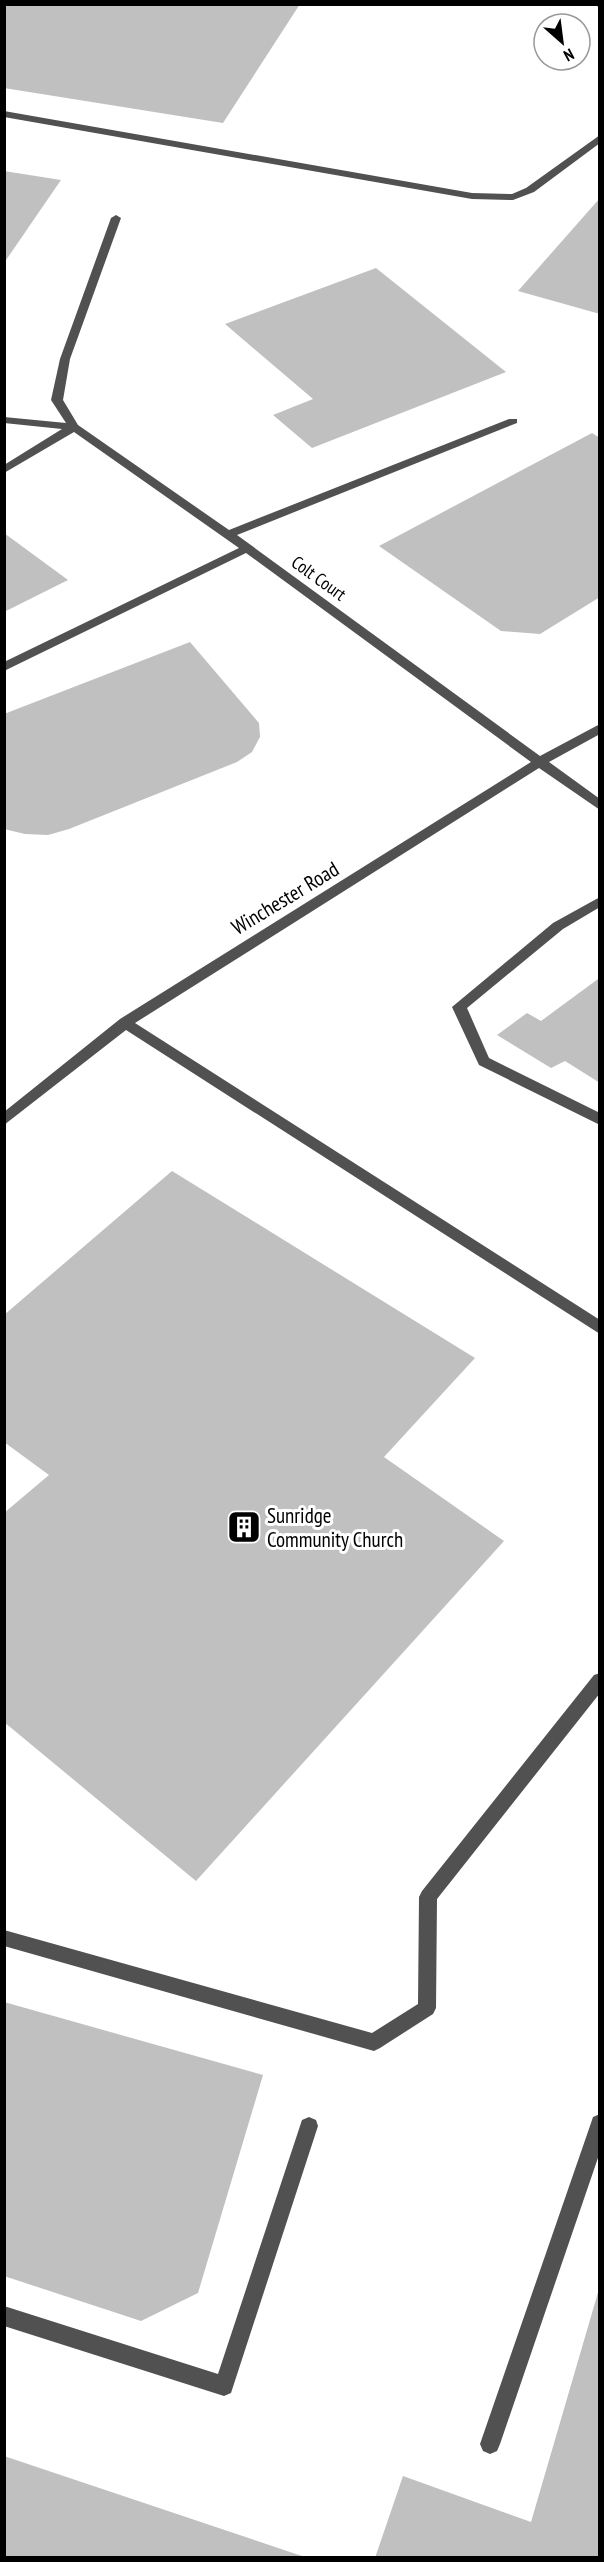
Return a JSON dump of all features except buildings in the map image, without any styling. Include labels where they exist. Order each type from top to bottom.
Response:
[{"type":"street","points":[[4,114],[472,196],[513,197],[530,190],[600,138]]},
{"type":"street","points":[[74,427],[57,400],[65,359],[116,218]]},
{"type":"street","points":[[4,420],[74,427]]},
{"type":"street","points":[[227,535],[513,420]]},
{"type":"street","points":[[4,470],[74,427]]},
{"type":"street","name":"Colt Court","points":[[74,427],[247,548],[600,806]]},
{"type":"street","points":[[4,667],[247,548]]},
{"type":"street","name":"Winchester Road","points":[[4,1120],[125,1023],[541,761],[600,729]]},
{"type":"street","points":[[600,901],[558,927],[459,1007],[484,1060],[600,1120]]},
{"type":"street","points":[[125,1023],[600,1328]]},
{"type":"street","points":[[4,1938],[374,2042],[427,2008],[428,1897],[600,1680]]},
{"type":"street","points":[[490,2444],[600,2123]]},
{"type":"street","points":[[4,2316],[224,2386],[309,2126]]},
{"type":"place","name":"Sunridge Community Church","points":[[244,1527]]}]
